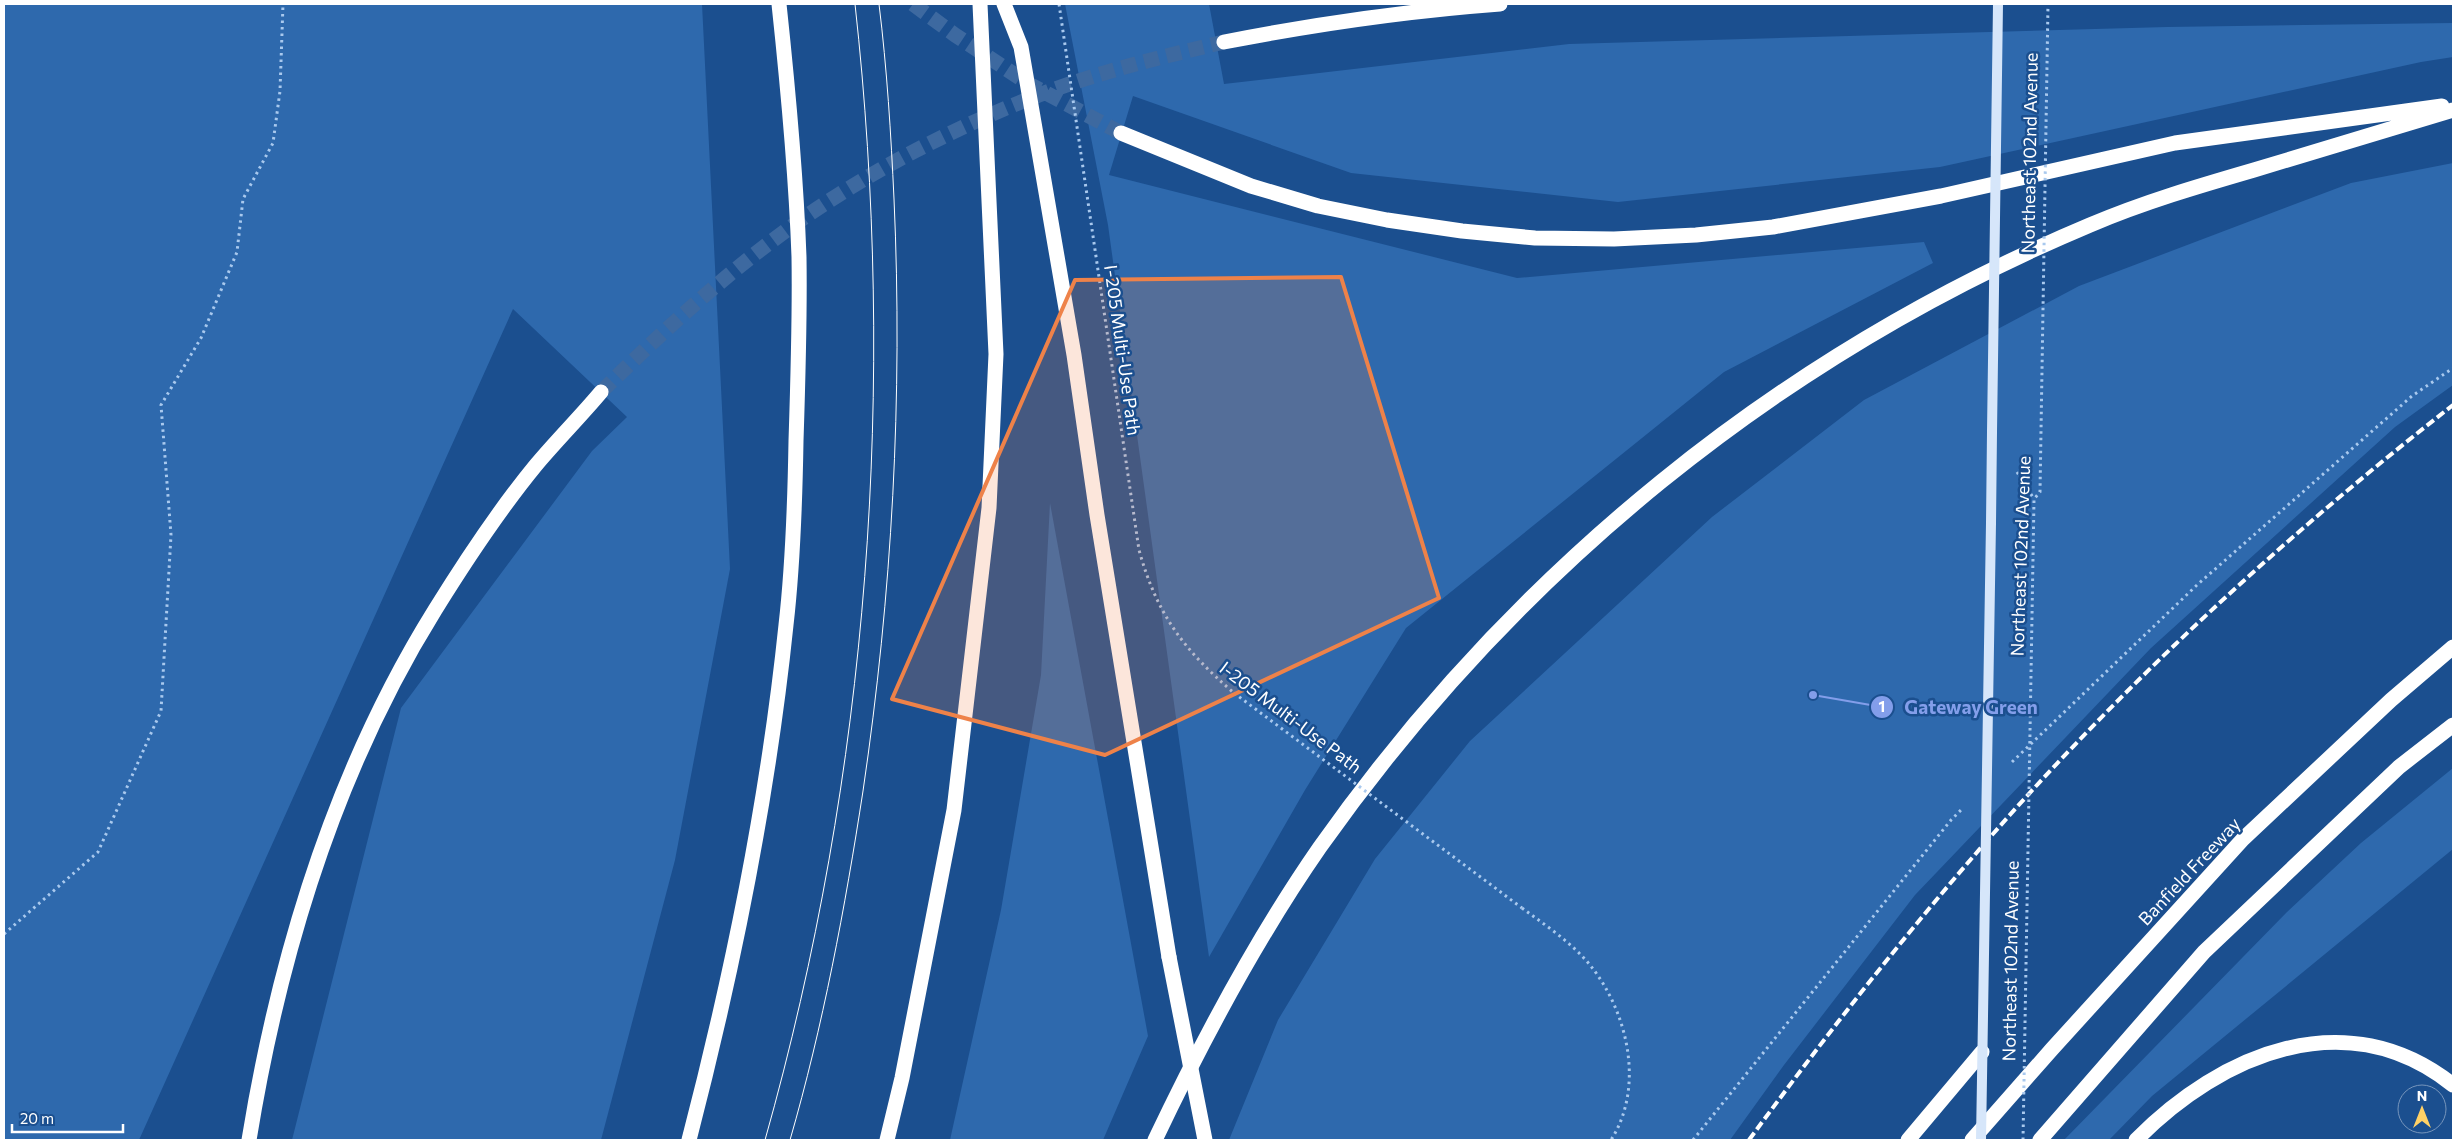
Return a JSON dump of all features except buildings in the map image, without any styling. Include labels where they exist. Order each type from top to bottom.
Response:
[{"type":"highway","points":[[689,1140],[711,1055],[745,901],[767,771],[786,624],[795,497],[799,258],[792,132],[780,4]]},
{"type":"highway","points":[[887,1140],[902,1078],[954,810],[989,508],[996,354],[980,4]]},
{"type":"highway","points":[[1004,4],[1021,47],[1064,298],[1098,525],[1169,957],[1205,1140]]},
{"type":"highway","points":[[1224,42],[1327,22],[1430,9],[1500,4]]},
{"type":"highway","points":[[1121,133],[1251,186],[1353,213],[1462,232],[1535,238],[1614,239],[1696,235],[1782,225],[1941,196],[2175,143],[2453,104]]},
{"type":"highway","points":[[1154,1140],[1216,1018],[1266,930],[1318,849],[1380,765],[1450,684],[1520,608],[1591,540],[1667,475],[1738,421],[1860,341],[1946,293],[2019,257],[2093,224],[2170,195],[2453,110]]},
{"type":"highway","points":[[249,1140],[273,1024],[296,931],[324,844],[355,765],[391,687],[434,611],[483,537],[536,466],[601,392]]},
{"type":"highway","name":"Banfield Freeway","points":[[1972,1140],[2058,1042],[2243,840],[2391,700],[2453,647]]},
{"type":"highway","points":[[2040,1140],[2204,952],[2399,767],[2453,725]]},
{"type":"highway","points":[[2136,1140],[2187,1097],[2228,1070],[2273,1051],[2319,1042],[2361,1043],[2397,1052],[2435,1071],[2453,1085]]},
{"type":"highway","points":[[1908,1140],[1982,1052]]},
{"type":"main road","name":"Northeast 102nd Avenue","points":[[1981,1140],[1998,4]]},
{"type":"path","points":[[4,934],[98,852],[161,711],[171,535],[161,405],[201,338],[237,252],[243,199],[274,143],[280,92],[283,4]]},
{"type":"path","name":"I-205 Multi-Use Path","points":[[1059,4],[1139,550],[1148,582],[1163,614],[1189,650],[1206,669],[1234,693],[1562,938],[1590,965],[1612,999],[1624,1032],[1630,1065],[1628,1100],[1611,1140]]},
{"type":"path","name":"Northeast 102nd Avenue","points":[[2023,1140],[2034,499],[2040,492],[2048,4]]},
{"type":"path","points":[[2007,766],[2197,585],[2412,396],[2453,368]]},
{"type":"path","points":[[1693,1140],[1951,820],[1965,806]]},
{"type":"highlighted area","points":[[1341,277],[1439,598],[1105,755],[892,699],[1075,280]]},
{"type":"shaded area","points":[[4,4],[702,4],[730,569],[675,860],[601,1140],[292,1140],[401,708],[592,451],[627,417],[513,309],[139,1140],[4,1140]]},
{"type":"shaded area","points":[[1065,4],[1209,4],[1224,84],[1569,44],[2167,27],[2453,23],[2453,57],[2421,62],[1940,167],[1618,202],[1351,173],[1133,96],[1109,175],[1517,278],[1924,242],[1933,263],[1724,372],[1406,628],[1305,790],[1209,957],[1108,225]]},
{"type":"shaded area","points":[[2453,163],[2453,385],[2395,427],[2151,648],[1915,895],[1784,1065],[1730,1140],[1229,1140],[1278,1020],[1375,859],[1470,741],[1712,517],[1864,400],[2079,286],[2351,183]]},
{"type":"shaded area","points":[[1050,503],[1148,1036],[1103,1140],[950,1140],[1001,910],[1041,675]]},
{"type":"shaded area","points":[[2453,768],[2453,849],[2152,1096],[2109,1140],[2064,1140],[2287,912],[2361,843]]},
{"type":"tunnel","points":[[913,4],[955,35],[1029,84],[1121,133]]},
{"type":"tunnel","points":[[601,392],[647,347],[719,283],[769,243],[852,186],[882,169],[944,136],[1039,95],[1107,72],[1224,42]]},
{"type":"tram line","points":[[765,1140],[800,1001],[829,861],[850,719],[865,576],[872,433],[873,290],[867,147],[855,4]]},
{"type":"tram line","points":[[790,1140],[823,1010],[849,879],[873,717],[888,569],[896,421],[896,273],[890,126],[879,4]]},
{"type":"railway","points":[[1749,1140],[1837,1023],[1929,909],[1992,835],[2099,719],[2271,556],[2331,504],[2453,405]]},
{"type":"place","name":"Gateway Green","points":[[1813,695]]}]
